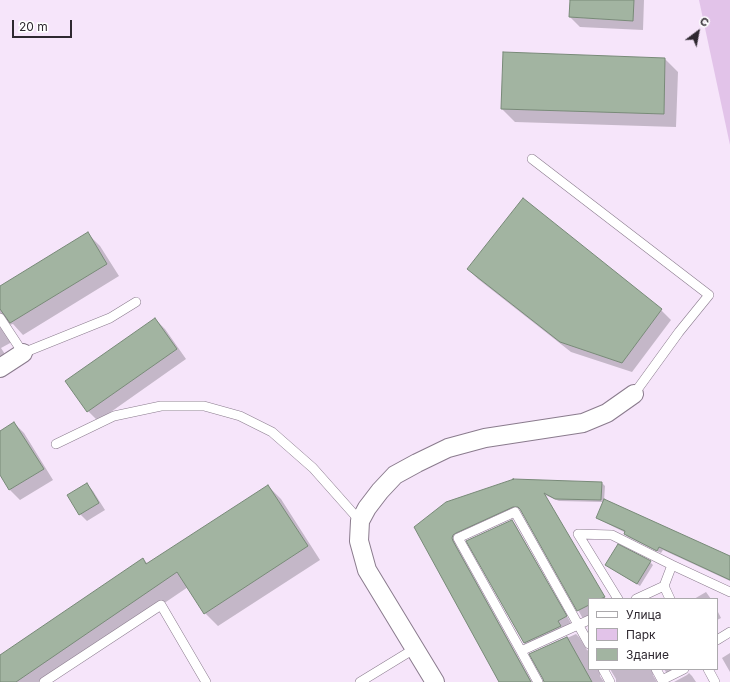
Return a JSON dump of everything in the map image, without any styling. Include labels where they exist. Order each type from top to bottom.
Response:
[{"type":"street","points":[[0,368],[23,353]]},
{"type":"street","points":[[435,682],[366,570],[359,541],[360,521],[367,508],[380,491],[396,475],[448,448],[485,438],[583,423],[607,414],[634,394]]},
{"type":"lane","points":[[532,159],[708,295],[634,394]]},
{"type":"lane","points":[[0,318],[23,353],[110,318],[136,302]]},
{"type":"lane","points":[[56,444],[114,416],[161,406],[204,406],[240,416],[272,432],[313,468],[360,521]]},
{"type":"lane","points":[[538,682],[458,538],[515,512],[588,642]]},
{"type":"lane","points":[[617,598],[578,534],[612,535],[730,592]]},
{"type":"lane","points":[[638,598],[664,586],[672,565]]},
{"type":"lane","points":[[664,586],[670,598]]},
{"type":"lane","points":[[44,682],[162,605],[206,682]]},
{"type":"lane","points":[[521,651],[588,620]]},
{"type":"lane","points":[[718,639],[730,632]]},
{"type":"lane","points":[[360,682],[414,649]]},
{"type":"lane","points":[[604,670],[610,682]]},
{"type":"lane","points":[[657,670],[663,681],[682,670]]},
{"type":"lane","points":[[709,670],[715,682]]},
{"type":"green space","points":[[699,0],[730,0],[730,145]]},
{"type":"building","points":[[570,0],[634,0],[633,21],[569,17]]},
{"type":"building","points":[[503,52],[665,58],[664,114],[501,109]]},
{"type":"building","points":[[523,198],[662,309],[622,363],[560,342],[467,269]]},
{"type":"building","points":[[88,232],[107,264],[10,323],[0,309],[0,286]]},
{"type":"building","points":[[155,318],[177,349],[87,412],[65,381]]},
{"type":"building","points":[[14,422],[44,469],[9,490],[0,475],[0,431]]},
{"type":"building","points":[[514,479],[602,482],[601,500],[555,499],[544,493],[605,597],[588,598],[588,606],[577,611],[518,507],[513,507],[453,535],[453,541],[531,682],[499,682],[414,527],[446,502]]},
{"type":"building","points":[[87,483],[99,503],[79,515],[67,495]]},
{"type":"building","points":[[268,485],[308,546],[204,614],[177,572],[16,682],[0,682],[0,655],[143,558],[146,564]]},
{"type":"building","points":[[604,499],[730,556],[730,580],[659,547],[657,551],[624,534],[625,531],[596,518]]},
{"type":"building","points":[[512,520],[567,616],[558,621],[561,626],[524,643],[466,541]]},
{"type":"building","points":[[618,544],[651,561],[637,584],[605,565]]},
{"type":"building","points":[[567,637],[592,682],[544,682],[529,654]]}]
